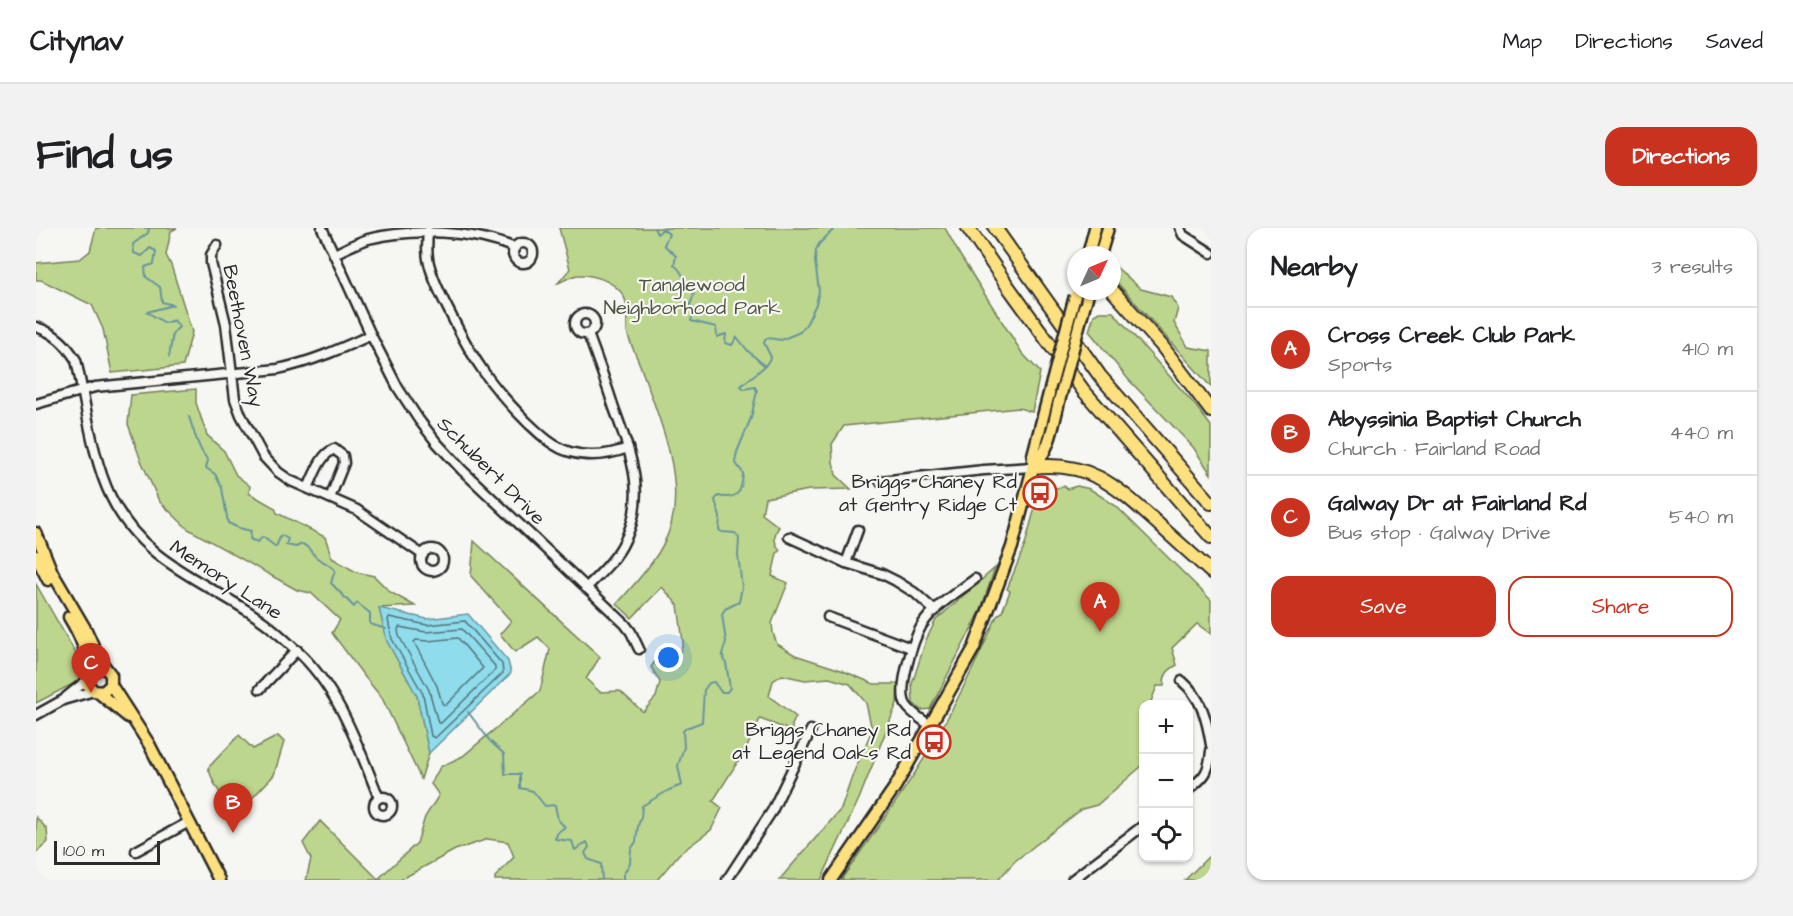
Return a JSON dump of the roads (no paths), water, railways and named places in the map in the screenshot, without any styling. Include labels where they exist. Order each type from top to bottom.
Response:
[{"type":"highway","points":[[968,228],[1083,390],[1211,537]]},
{"type":"highway","points":[[995,228],[1100,376],[1211,503]]},
{"type":"highway","points":[[1121,300],[1162,346],[1211,411]]},
{"type":"highway","points":[[1033,467],[1052,465],[1070,467],[1109,483],[1129,497],[1211,572]]},
{"type":"main road","points":[[1090,246],[1095,228]]},
{"type":"main road","points":[[1103,246],[1108,228]]},
{"type":"main road","points":[[831,880],[895,787],[974,648],[1012,547],[1033,467],[1033,455],[1074,300]]},
{"type":"main road","points":[[1033,467],[1041,459],[1047,447],[1086,300]]},
{"type":"main road","points":[[36,533],[52,572],[111,675],[111,685],[149,744],[219,880]]},
{"type":"main road","points":[[36,556],[81,637],[88,660],[89,688],[135,723]]},
{"type":"main road","points":[[88,676],[96,668],[105,668]]},
{"type":"main road","points":[[96,692],[107,690],[111,685]]},
{"type":"street","name":"Schubert Drive","points":[[321,228],[370,335],[398,388],[419,420],[462,470],[625,624],[639,649]]},
{"type":"street","points":[[1180,228],[1184,235],[1211,253]]},
{"type":"street","points":[[334,254],[367,239],[394,233],[428,231],[479,237],[514,248]]},
{"type":"street","points":[[428,231],[429,265],[437,288],[469,351],[485,376],[504,399],[547,441],[568,452],[596,456],[628,448]]},
{"type":"street","name":"Beethoven Way","points":[[217,245],[211,255],[211,263],[225,324],[236,399],[241,415],[263,456],[278,472],[291,481],[357,510],[423,555]]},
{"type":"street","name":"Memory Lane","points":[[36,327],[50,332],[70,349],[76,360],[97,460],[111,498],[132,531],[164,561],[263,622],[297,650],[318,673],[339,704],[379,798]]},
{"type":"street","points":[[586,588],[614,558],[630,531],[635,512],[637,489],[635,470],[588,334]]},
{"type":"street","points":[[36,404],[95,387],[278,369],[302,364],[370,335]]},
{"type":"street","points":[[308,489],[324,457],[328,451],[334,449],[343,456],[344,463],[330,498]]},
{"type":"street","points":[[880,481],[1033,467]]},
{"type":"street","points":[[846,563],[858,530]]},
{"type":"street","points":[[789,537],[846,563],[882,574],[896,581],[915,593],[935,611]]},
{"type":"street","points":[[931,726],[905,704],[904,686],[912,648],[923,624],[935,611],[975,579]]},
{"type":"street","points":[[828,617],[912,648]]},
{"type":"street","points":[[260,689],[297,650]]},
{"type":"street","points":[[63,700],[88,676]]},
{"type":"street","points":[[1182,681],[1201,703],[1211,745]]},
{"type":"street","points":[[36,715],[63,700],[96,692]]},
{"type":"street","points":[[727,880],[772,811],[811,730]]},
{"type":"street","points":[[1193,786],[1200,781],[1209,767],[1211,751]]},
{"type":"street","points":[[136,851],[189,822]]},
{"type":"street","points":[[1072,880],[1139,828]]},
{"type":"water","points":[[379,608],[427,619],[468,614],[508,661],[511,673],[429,753],[417,696],[387,641]]},
{"type":"waterway","points":[[149,228],[148,233],[133,244],[134,253],[142,256],[150,248],[156,251],[154,264],[145,267],[146,277],[160,287],[162,302],[173,305],[147,312],[165,323],[174,320],[179,327],[173,333],[169,357]]},
{"type":"waterway","points":[[654,228],[657,234],[663,229],[669,234],[664,245],[676,256],[674,265],[694,294],[690,305],[693,313],[691,321],[716,327],[717,337],[726,334],[725,343],[732,345],[737,337],[748,351],[765,366]]},
{"type":"waterway","points":[[623,880],[623,875],[630,863],[631,849],[636,842],[642,806],[682,785],[678,766],[684,747],[683,731],[702,722],[704,690],[709,683],[714,682],[721,692],[727,692],[730,688],[726,663],[722,654],[726,642],[722,614],[725,609],[739,602],[742,587],[738,555],[739,538],[735,533],[719,530],[720,517],[715,500],[718,496],[730,497],[740,490],[743,473],[735,462],[751,418],[757,391],[755,387],[744,389],[741,386],[765,366],[771,357],[764,343],[765,340],[768,338],[781,340],[800,332],[807,323],[819,291],[815,261],[816,250],[835,228]]},
{"type":"waterway","points":[[189,417],[199,445],[208,460],[206,468],[215,474],[222,488],[228,523],[251,531],[250,539],[257,542],[263,537],[276,547],[281,535],[288,539],[286,545],[296,547],[305,545],[317,558],[335,570],[331,583],[354,607],[357,603],[370,613],[370,624],[386,629]]},
{"type":"waterway","points":[[468,712],[490,741],[504,754],[505,774],[520,774],[520,788],[533,791],[545,806],[555,805],[558,820],[565,827],[558,832],[555,839],[572,841],[575,850],[587,842],[589,847],[585,853],[588,859],[601,864],[602,880]]},
{"type":"place","name":"Briggs Chaney Rd at Gentry Ridge Ct","points":[[1040,493]]},
{"type":"place","name":"Cross Creek Club Park","points":[[1100,632]]},
{"type":"place","name":"Galway Dr at Fairland Rd","points":[[91,693]]},
{"type":"place","name":"Briggs Chaney Rd at Legend Oaks Rd","points":[[934,742]]},
{"type":"place","name":"Abyssinia Baptist Church","points":[[233,833]]},
{"type":"park label","name":"Tanglewood Neighborhood Park","points":[[692,296]]}]
